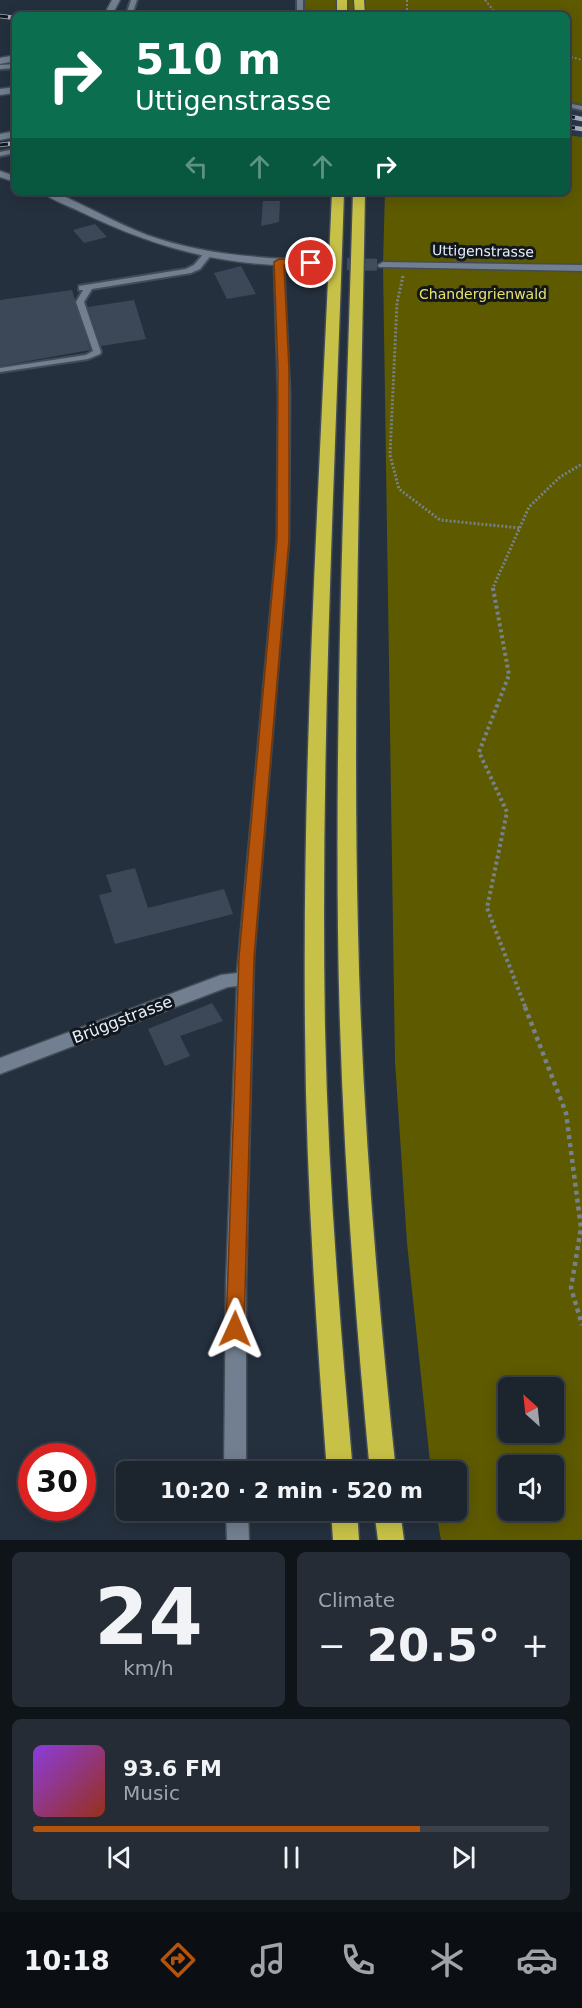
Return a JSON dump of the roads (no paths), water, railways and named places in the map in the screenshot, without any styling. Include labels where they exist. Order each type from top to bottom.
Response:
[{"type":"highway","points":[[338,195],[318,698],[314,931],[321,1197],[339,1461]]},
{"type":"highway","points":[[359,195],[348,664],[348,931],[359,1196],[382,1461]]},
{"type":"highway","points":[[345,1521],[346,1540]]},
{"type":"highway","points":[[388,1521],[391,1540]]},
{"type":"street","points":[[54,195],[143,236],[208,254],[311,263]]},
{"type":"street","points":[[236,1461],[235,1317],[245,979],[283,539],[284,370],[279,262]]},
{"type":"street","name":"Uttigenstrasse","points":[[383,265],[582,268]]},
{"type":"street","name":"Brüggstrasse","points":[[0,1066],[227,980],[245,979]]},
{"type":"street","points":[[237,1521],[238,1540]]},
{"type":"lane","points":[[0,370],[87,357],[97,352],[80,302],[85,287],[188,271],[197,267],[208,254]]},
{"type":"tunnel","points":[[311,263],[383,265]]},
{"type":"railway","points":[[0,16],[12,18]]},
{"type":"railway","points":[[570,117],[582,119]]},
{"type":"railway","points":[[570,127],[582,129]]},
{"type":"railway","points":[[0,145],[12,143]]},
{"type":"park label","name":"Chandergrienwald","points":[[483,294]]}]
